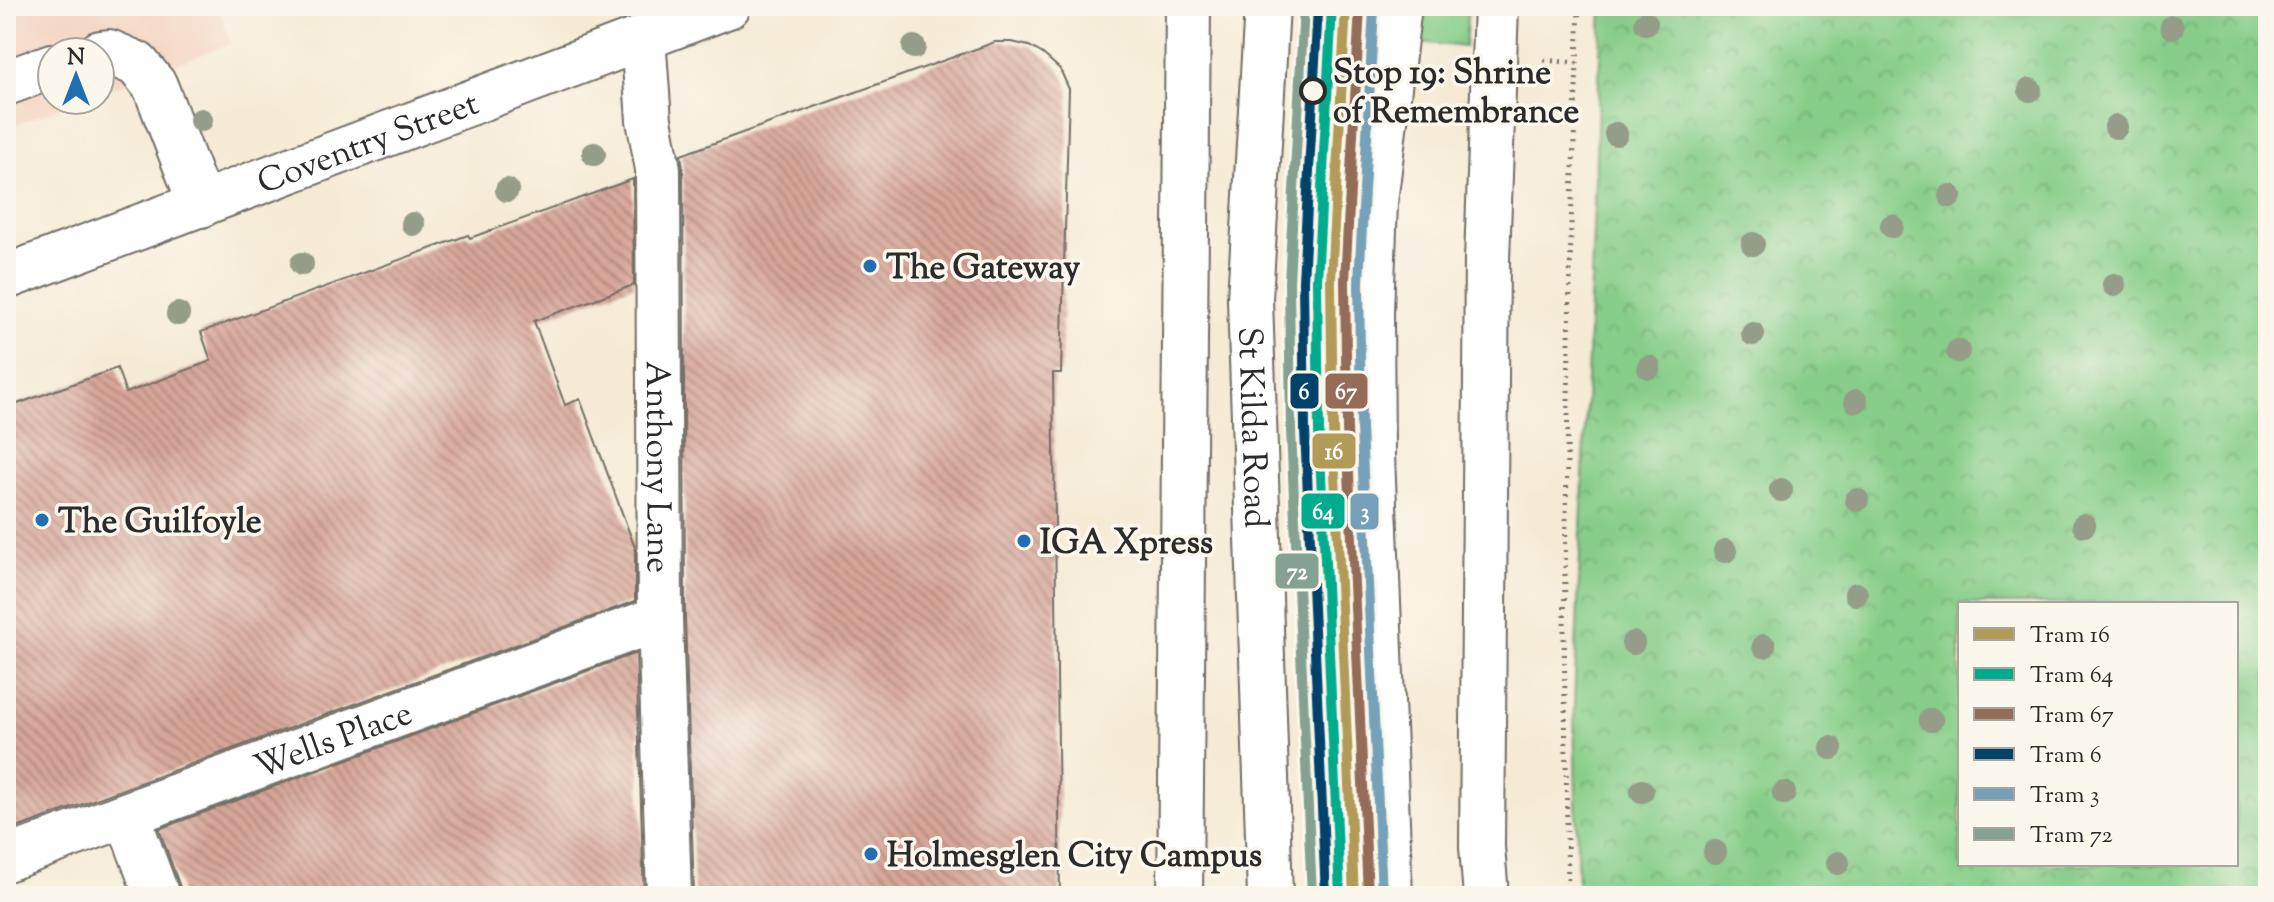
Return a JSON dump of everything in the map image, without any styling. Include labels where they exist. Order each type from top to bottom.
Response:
[{"type":"main road","name":"St Kilda Road","points":[[1180,896],[1188,6]]},
{"type":"main road","name":"St Kilda Road","points":[[1267,6],[1250,299],[1270,896]]},
{"type":"main road","points":[[1390,896],[1372,456],[1371,312],[1375,202],[1399,6]]},
{"type":"main road","points":[[1486,896],[1482,847],[1486,275],[1496,6]]},
{"type":"main road","name":"Coventry Street","points":[[6,277],[718,8]]},
{"type":"main road","name":"Anthony Lane","points":[[643,38],[649,120],[658,169],[660,618],[669,896]]},
{"type":"main road","points":[[116,55],[137,64],[155,86],[201,205]]},
{"type":"main road","points":[[6,83],[36,72]]},
{"type":"main road","name":"Wells Place","points":[[6,859],[660,618]]},
{"type":"main road","points":[[127,815],[157,896]]},
{"type":"path","points":[[1568,896],[1564,631],[1571,226],[1579,6]]},
{"type":"shaded area","points":[[6,6],[218,6],[231,43],[116,87],[116,36],[36,36],[38,116],[6,128]]},
{"type":"green space","points":[[1411,6],[1468,6],[1465,47],[1409,41]]},
{"type":"green space","points":[[1602,6],[2268,6],[2268,896],[1578,896],[1574,704]]},
{"type":"building","points":[[995,42],[1029,46],[1043,54],[1060,69],[1069,89],[1061,373],[1053,373],[1060,896],[694,896],[685,618],[681,155]]},
{"type":"building","points":[[633,179],[634,285],[534,321],[565,405],[580,399],[635,548],[635,601],[6,832],[6,408],[117,368],[126,393],[211,361],[201,332]]},
{"type":"building","points":[[636,653],[644,896],[181,896],[159,829]]},
{"type":"tram line","name":"72","points":[[1304,6],[1289,282],[1291,431],[1312,896]]},
{"type":"tram line","name":"6","points":[[1318,6],[1303,281],[1305,430],[1326,896]]},
{"type":"tram line","name":"64","points":[[1332,6],[1317,281],[1319,430],[1340,896]]},
{"type":"tram line","name":"16","points":[[1346,6],[1331,281],[1333,429],[1354,896]]},
{"type":"tram line","name":"67","points":[[1360,7],[1345,281],[1347,429],[1368,895]]},
{"type":"tram line","name":"3","points":[[1374,8],[1359,282],[1361,428],[1382,895]]},
{"type":"place","name":"Stop 19: Shrine of Remembrance","points":[[1313,91]]},
{"type":"place","name":"The Gateway","points":[[870,266]]},
{"type":"place","name":"The Guilfoyle","points":[[42,520]]},
{"type":"place","name":"IGA Xpress","points":[[1024,541]]},
{"type":"place","name":"Holmesglen City Campus","points":[[871,854]]}]
